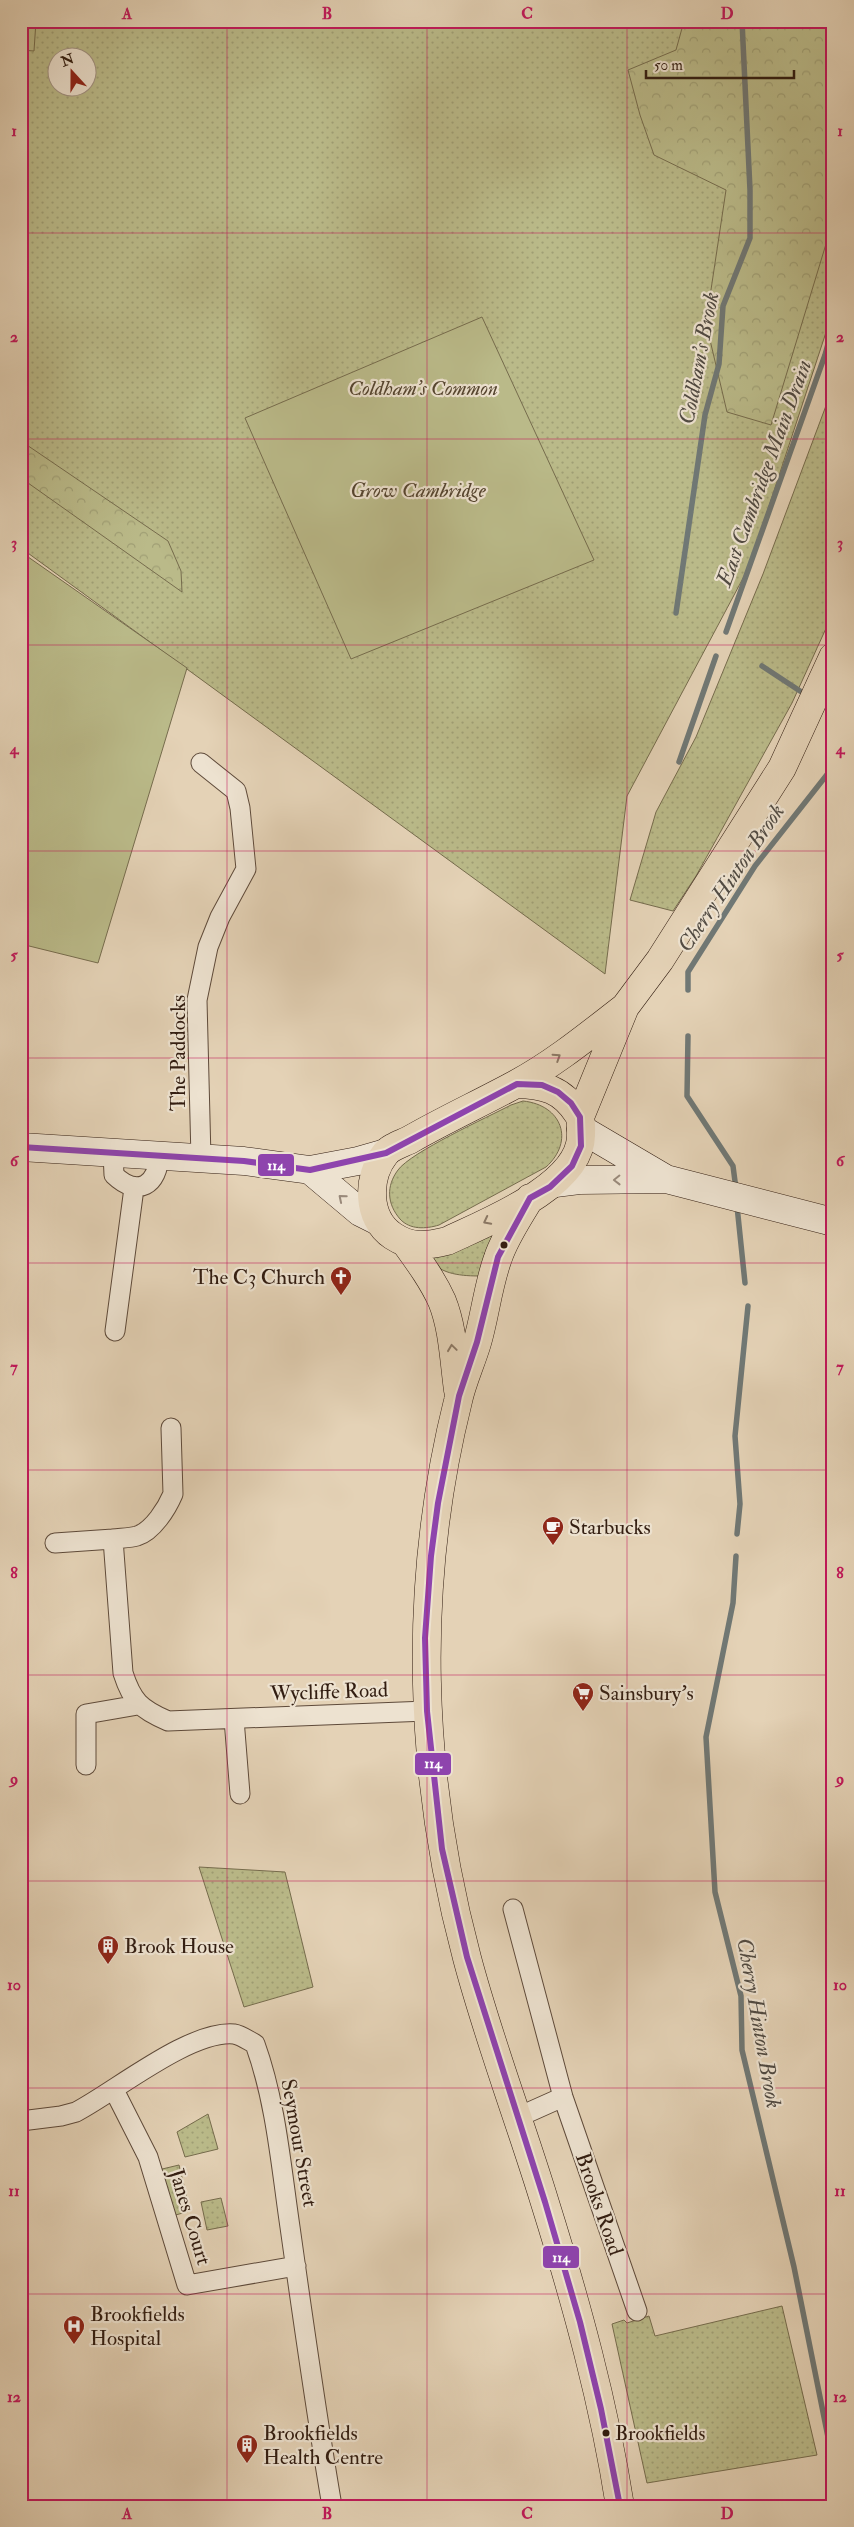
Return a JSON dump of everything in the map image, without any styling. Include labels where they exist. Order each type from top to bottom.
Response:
[{"type":"main road","points":[[459,1396],[450,1333],[442,1302],[426,1272],[407,1245],[390,1234],[378,1221],[371,1195],[374,1175],[386,1153],[482,1100],[517,1084],[578,1043],[625,1007],[660,960],[782,768],[833,656]]},
{"type":"main road","points":[[407,1245],[428,1246],[447,1241],[555,1183],[572,1166],[581,1146],[581,1123],[625,1007]]},
{"type":"main road","points":[[517,1084],[542,1085],[558,1092],[571,1103],[581,1123]]},
{"type":"main road","points":[[530,1198],[498,1257],[477,1342],[459,1396],[438,1503],[431,1556],[425,1638],[427,1711],[442,1849],[450,1888],[474,1982],[516,2118],[545,2202],[580,2322],[601,2409],[620,2506]]},
{"type":"street","name":"The Paddocks","points":[[201,763],[236,791],[240,808],[246,869],[220,917],[208,947],[197,1000],[201,1158]]},
{"type":"street","points":[[581,1123],[666,1179]]},
{"type":"street","points":[[21,1147],[201,1158],[310,1170],[358,1161],[386,1153]]},
{"type":"street","points":[[113,1152],[114,1175],[123,1184],[134,1188],[146,1185],[155,1178],[159,1167],[159,1155]]},
{"type":"street","points":[[310,1170],[360,1212],[378,1221]]},
{"type":"street","points":[[555,1183],[579,1180],[666,1179],[833,1222]]},
{"type":"street","points":[[115,1331],[134,1188]]},
{"type":"street","points":[[55,1543],[137,1536],[145,1532],[170,1502],[173,1494],[171,1428]]},
{"type":"street","points":[[86,1765],[86,1714],[138,1705],[128,1688],[123,1673],[114,1538]]},
{"type":"street","name":"Wycliffe Road","points":[[138,1705],[168,1721],[427,1711]]},
{"type":"street","points":[[234,1719],[240,1794]]},
{"type":"street","name":"Brooks Road","points":[[513,1909],[563,2097],[636,2311]]},
{"type":"street","name":"Seymour Street","points":[[21,2121],[61,2116],[76,2112],[179,2050],[210,2036],[236,2034],[255,2044],[262,2064],[277,2137],[332,2506]]},
{"type":"street","name":"Janes Court","points":[[114,2090],[148,2157],[187,2286],[296,2266]]},
{"type":"street","points":[[516,2118],[563,2097]]},
{"type":"green space","name":"Coldham's Common","points":[[21,21],[833,21],[833,311],[749,567],[627,796],[605,974],[21,548]]},
{"type":"green space","points":[[21,21],[36,21],[34,51],[21,50]]},
{"type":"green space","points":[[684,21],[833,21],[833,221],[771,425],[727,412],[706,323],[726,190],[654,155],[640,115],[628,70],[676,50]]},
{"type":"green space","name":"Grow Cambridge","points":[[482,317],[594,560],[351,659],[245,418]]},
{"type":"green space","points":[[833,387],[833,613],[792,703],[696,876],[673,911],[630,900],[656,812],[696,737],[763,574]]},
{"type":"green space","points":[[21,441],[168,541],[181,571],[182,592],[21,478]]},
{"type":"green space","points":[[21,552],[187,668],[98,963],[21,944]]},
{"type":"green space","points":[[523,1101],[547,1109],[560,1126],[562,1136],[560,1146],[555,1157],[546,1167],[439,1225],[418,1228],[404,1223],[400,1219],[390,1201],[391,1182],[398,1170],[418,1154],[451,1135],[511,1105]]},
{"type":"green space","points":[[495,1228],[484,1276],[449,1273],[432,1262],[433,1256]]},
{"type":"green space","points":[[199,1867],[285,1872],[313,1987],[244,2007]]},
{"type":"green space","points":[[208,2114],[218,2149],[185,2157],[177,2132]]},
{"type":"green space","points":[[179,2165],[190,2211],[172,2216],[158,2170]]},
{"type":"green space","points":[[221,2198],[228,2226],[207,2230],[201,2202]]},
{"type":"green space","points":[[782,2306],[817,2455],[647,2483],[612,2324],[624,2320],[627,2323],[649,2316],[655,2336]]},
{"type":"waterway","name":"Coldham's Brook","points":[[676,613],[705,415],[719,364],[723,306],[750,238],[750,190],[742,21]]},
{"type":"waterway","name":"East Cambridge Main Drain","points":[[726,632],[825,355],[833,326]]},
{"type":"waterway","points":[[679,762],[716,656]]},
{"type":"waterway","name":"Cherry Hinton Brook","points":[[762,666],[800,691]]},
{"type":"waterway","name":"Cherry Hinton Brook","points":[[688,990],[688,972],[755,866],[833,767]]},
{"type":"waterway","name":"Cherry Hinton Brook","points":[[688,1036],[687,1096],[733,1166],[736,1189]]},
{"type":"waterway","name":"Cherry Hinton Brook","points":[[737,1206],[745,1283]]},
{"type":"waterway","name":"Cherry Hinton Brook","points":[[737,1534],[740,1504],[735,1436],[748,1306]]},
{"type":"waterway","name":"Cherry Hinton Brook","points":[[736,1556],[733,1603],[706,1737],[715,1892],[741,1996],[742,2050],[794,2267],[833,2462]]},
{"type":"transit line","name":"114","points":[[21,1147],[244,1161],[310,1170],[386,1153],[517,1084],[542,1085],[558,1092],[571,1103],[580,1117],[581,1146],[572,1166],[550,1187],[530,1198],[498,1257],[477,1342],[459,1396],[438,1503],[431,1556],[425,1638],[427,1711],[442,1849],[467,1957],[545,2202],[580,2322],[601,2409],[620,2506]]},
{"type":"place","name":"The C3 Church","points":[[341,1296]]},
{"type":"place","name":"Starbucks","points":[[553,1546]]},
{"type":"place","name":"Sainsbury's","points":[[583,1712]]},
{"type":"place","name":"Brook House","points":[[108,1965]]},
{"type":"place","name":"Brookfields Hospital","points":[[74,2345]]},
{"type":"place","name":"Brookfields","points":[[606,2433]]},
{"type":"place","name":"Brookfields Health Centre","points":[[247,2464]]}]
